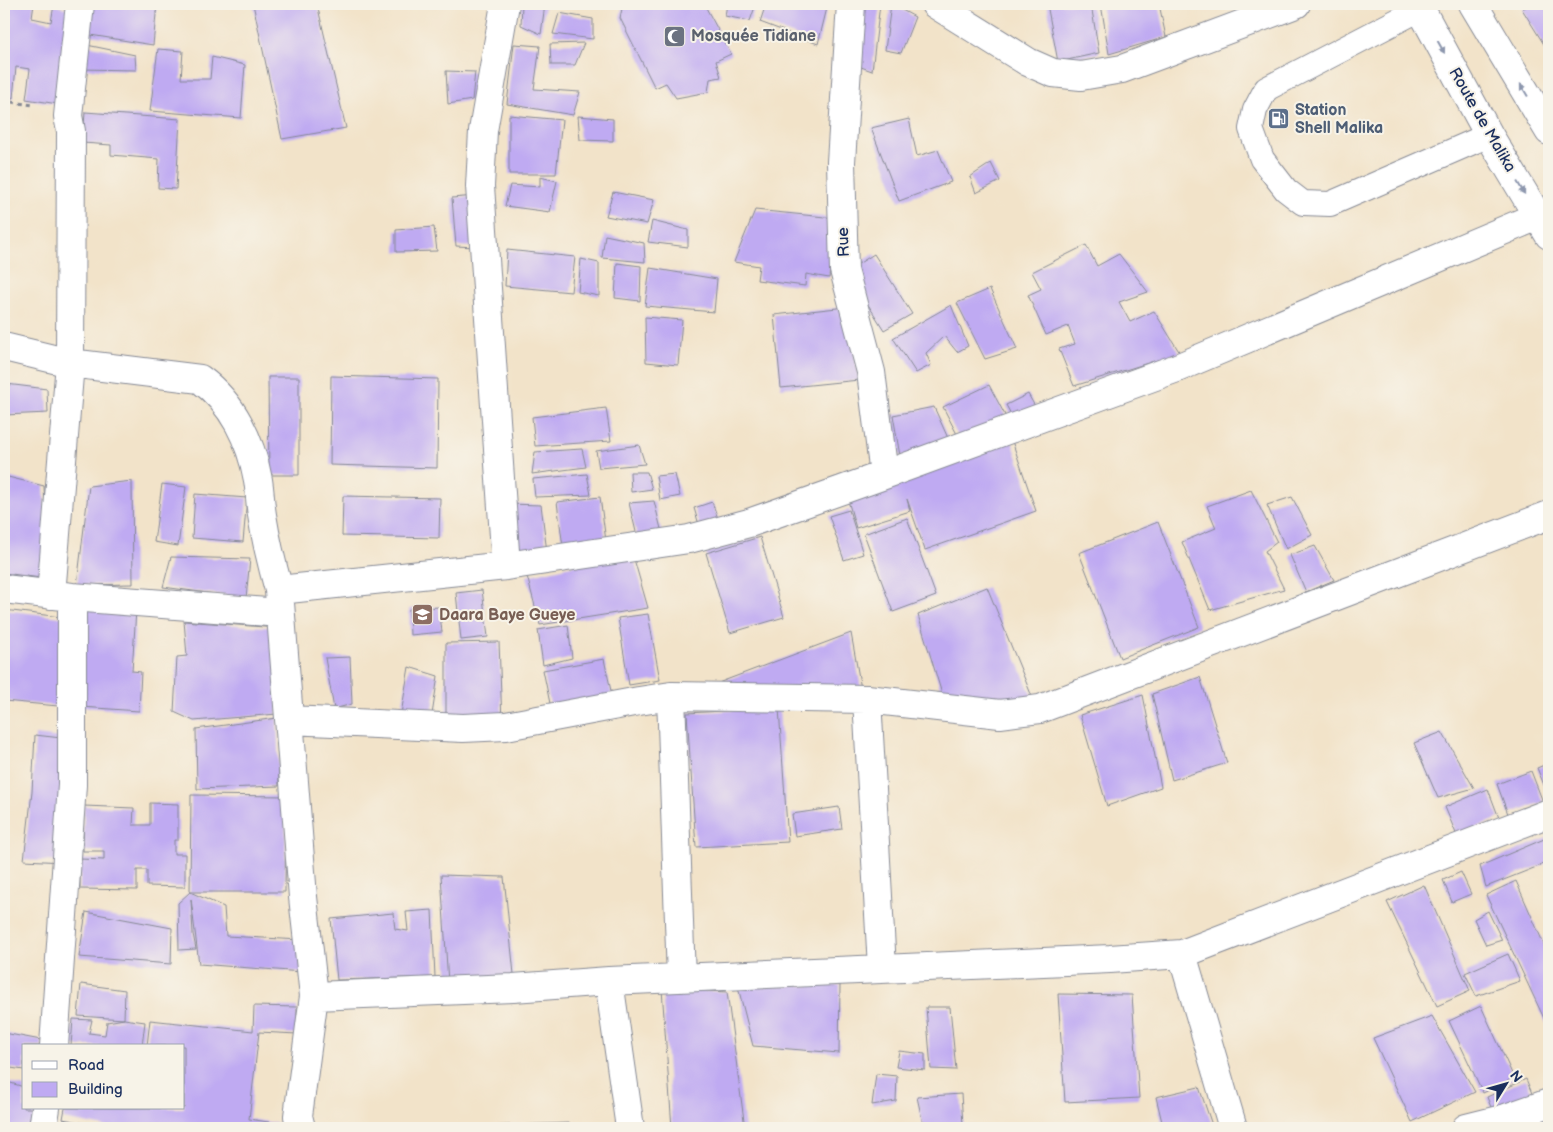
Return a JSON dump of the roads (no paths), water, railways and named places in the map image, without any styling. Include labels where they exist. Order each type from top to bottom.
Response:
[{"type":"street","points":[[54,1044],[72,784],[61,596],[70,363],[71,131],[68,116],[80,4]]},
{"type":"street","points":[[505,4],[484,131],[480,186],[506,566]]},
{"type":"street","name":"Rue","points":[[851,4],[841,162],[844,270],[871,372],[884,475]]},
{"type":"street","points":[[935,4],[1028,62],[1053,73],[1081,76],[1122,69],[1296,4]]},
{"type":"street","points":[[1472,4],[1549,132]]},
{"type":"street","name":"Route de Malika","points":[[1419,6],[1489,135],[1544,225]]},
{"type":"street","points":[[4,589],[61,596],[280,601],[689,539],[749,523],[1176,368],[1544,225]]},
{"type":"street","points":[[4,347],[70,363],[200,379],[213,388],[231,410],[249,444],[258,481],[261,512],[268,549],[280,601],[303,897],[314,996],[298,1116],[301,1128]]},
{"type":"street","points":[[289,720],[463,728],[506,726],[671,696],[867,699],[1000,714],[1040,709],[1549,515]]},
{"type":"street","points":[[671,696],[681,978]]},
{"type":"street","points":[[867,699],[882,968]]},
{"type":"street","points":[[314,996],[513,988],[609,981],[1110,959],[1182,954],[1549,813]]},
{"type":"street","points":[[1182,954],[1233,1128]]},
{"type":"street","points":[[609,981],[630,1128]]},
{"type":"street","points":[[1466,1128],[1506,1123],[1549,1103]]},
{"type":"street","points":[[43,1128],[46,1110]]},
{"type":"lane","points":[[1419,6],[1266,89],[1255,110],[1251,129],[1262,159],[1286,190],[1303,203],[1330,204],[1489,135]]},
{"type":"place","name":"Mosquée Tidiane","points":[[675,36]]},
{"type":"place","name":"Station Shell Malika","points":[[1279,119]]},
{"type":"place","name":"Daara Baye Gueye","points":[[423,615]]}]
